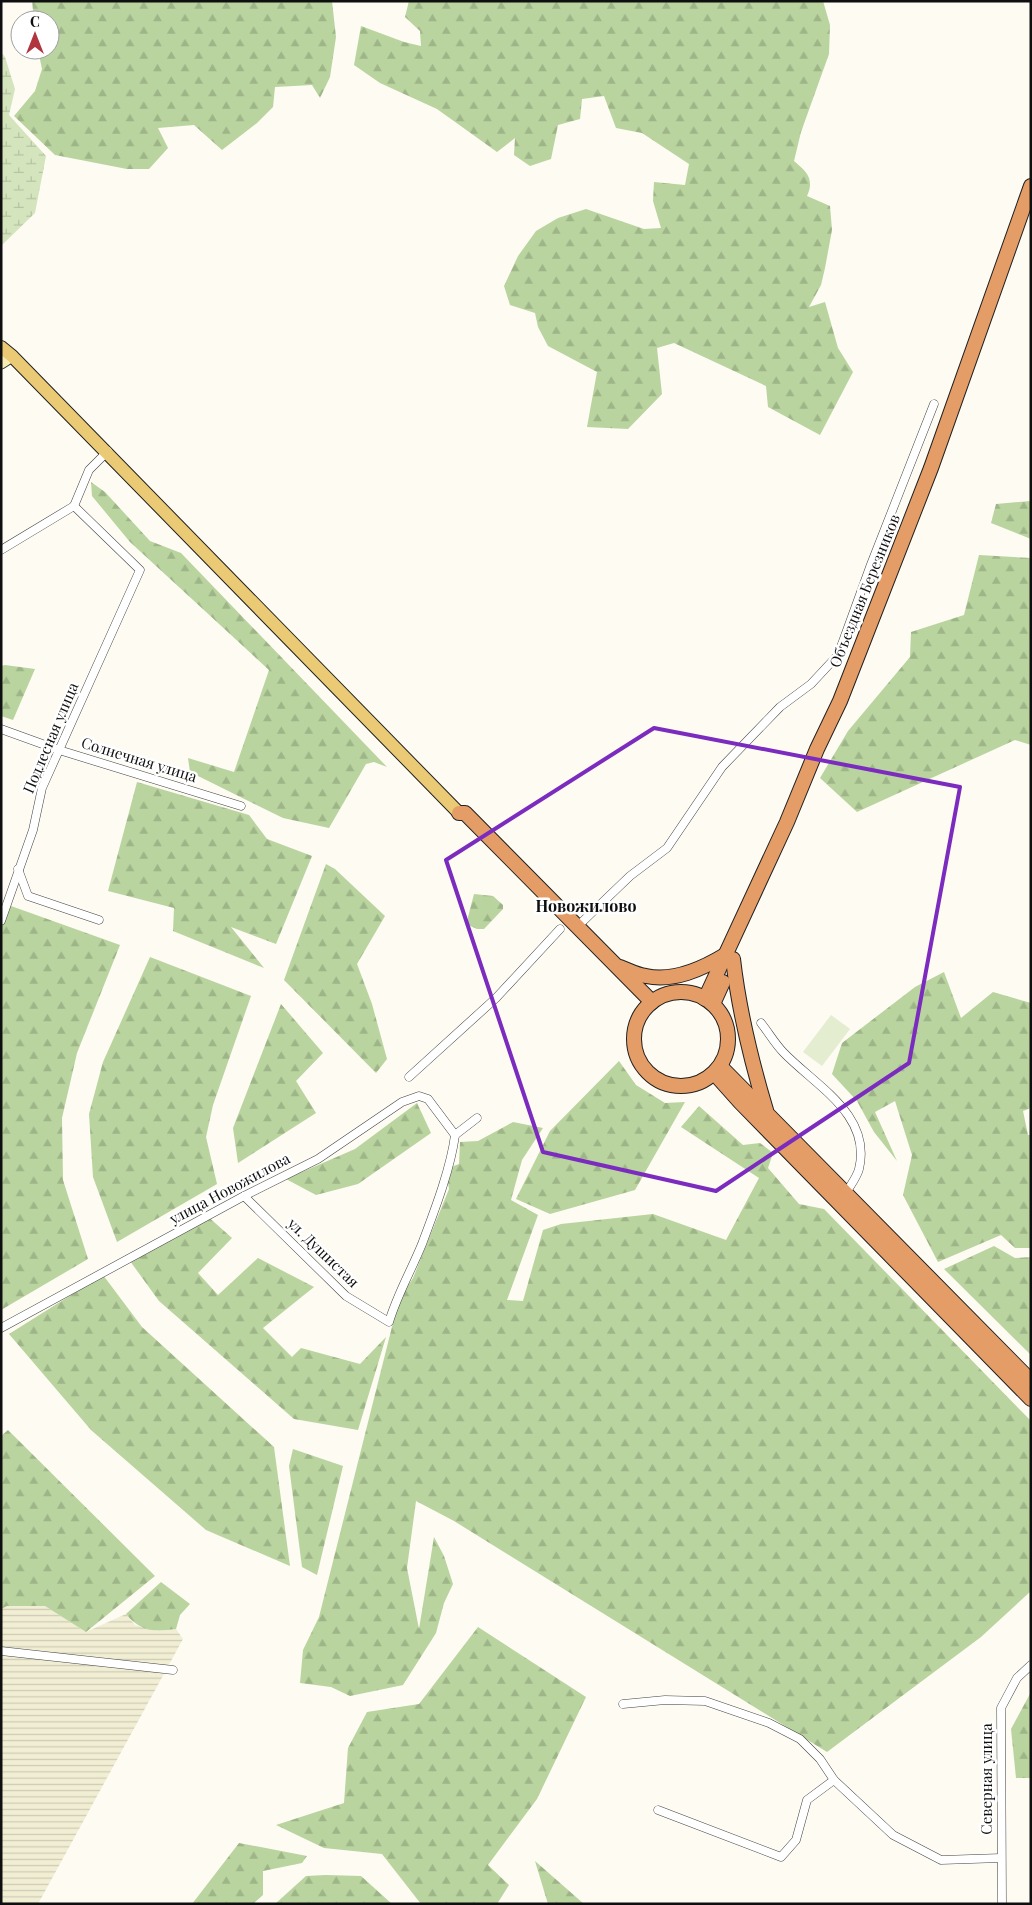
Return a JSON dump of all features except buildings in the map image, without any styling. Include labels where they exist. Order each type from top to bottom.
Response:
[{"type":"highway","name":"Объездная Березников","points":[[729,957],[817,749],[840,701],[941,442],[1031,186]]},
{"type":"highway","name":"Объездная Березников","points":[[709,1002],[851,689],[931,492],[1031,207]]},
{"type":"highway","points":[[460,813],[465,813],[616,966],[650,1005]]},
{"type":"highway","points":[[460,813],[650,1005]]},
{"type":"highway","points":[[616,966],[646,977],[677,976],[729,957],[751,1060],[767,1113]]},
{"type":"highway","points":[[675,993],[690,993],[709,1002],[725,1022],[728,1036],[727,1052],[718,1070],[696,1084],[680,1086],[658,1080],[646,1070],[638,1057],[634,1042],[636,1027],[650,1005],[660,998],[675,993]]},
{"type":"highway","points":[[718,1070],[767,1113],[1031,1380]]},
{"type":"highway","points":[[718,1070],[740,1102],[1031,1399]]},
{"type":"main road","points":[[1,347],[108,452],[460,813]]},
{"type":"street","points":[[1,363],[12,356]]},
{"type":"street","points":[[581,923],[630,876],[667,848],[722,766],[780,707],[812,684],[838,655],[870,566],[934,404]]},
{"type":"street","points":[[1,550],[74,506],[89,470],[108,452]]},
{"type":"street","name":"Подлесная улица","points":[[1,921],[33,830],[42,788],[140,570],[74,506]]},
{"type":"street","name":"Солнечная улица","points":[[1,729],[59,750],[241,806]]},
{"type":"street","points":[[18,869],[28,896],[99,920]]},
{"type":"street","points":[[409,1078],[496,998],[560,929]]},
{"type":"street","points":[[761,1022],[784,1053],[836,1100],[848,1114],[857,1131],[860,1150],[858,1170],[846,1193]]},
{"type":"street","name":"улица Новожилова","points":[[1,1328],[244,1196],[318,1159],[402,1102],[419,1096],[428,1099],[434,1104],[455,1135]]},
{"type":"street","points":[[455,1135],[477,1118]]},
{"type":"street","name":"ул. Душистая","points":[[244,1196],[346,1296],[389,1322],[394,1304],[422,1245],[453,1153],[455,1135]]},
{"type":"street","points":[[1,1651],[173,1670]]},
{"type":"street","name":"Северная улица","points":[[1002,1904],[1001,1708],[1017,1678],[1031,1665]]},
{"type":"street","points":[[623,1704],[665,1700],[705,1701],[769,1723],[800,1739],[820,1760],[834,1780],[893,1835],[941,1860],[1002,1858]]},
{"type":"street","points":[[658,1810],[780,1857],[796,1840],[807,1800],[834,1780]]},
{"type":"highlighted area","points":[[654,728],[960,787],[909,1063],[716,1191],[543,1152],[446,860]]},
{"type":"shaded area","points":[[7,1606],[45,1606],[86,1632],[126,1614],[135,1625],[157,1631],[176,1629],[183,1639],[38,1904],[1,1904],[1,1609]]},
{"type":"green space","points":[[32,1],[332,1],[336,37],[330,77],[320,98],[312,85],[275,87],[273,107],[257,123],[222,150],[194,125],[158,128],[168,148],[149,169],[127,169],[55,155],[14,116],[35,91],[42,69],[40,60],[60,60],[60,10],[33,10]]},
{"type":"green space","points":[[409,1],[823,1],[830,25],[829,54],[801,132],[794,161],[802,168],[810,180],[807,196],[830,206],[832,230],[825,268],[821,285],[809,307],[825,302],[838,348],[853,372],[820,435],[768,407],[766,386],[674,343],[657,348],[662,394],[628,429],[587,427],[597,372],[548,346],[538,327],[535,313],[510,305],[504,286],[518,256],[536,231],[558,218],[586,209],[644,229],[661,228],[653,201],[654,182],[685,185],[689,164],[642,133],[616,128],[604,96],[582,99],[580,119],[558,125],[551,159],[530,166],[514,155],[515,138],[497,152],[437,109],[380,83],[354,65],[361,26],[404,42],[421,46],[420,31],[405,17]]},
{"type":"green space","points":[[1,52],[5,57],[15,89],[9,115],[46,156],[35,213],[1,246]]},
{"type":"green space","points":[[91,482],[105,492],[150,541],[181,553],[387,767],[374,762],[366,764],[329,828],[283,818],[190,772],[188,758],[234,772],[269,670],[130,542],[92,496]]},
{"type":"green space","points":[[1031,501],[1031,539],[991,523],[996,504]]},
{"type":"green space","points":[[979,555],[1031,558],[1031,745],[1015,740],[857,812],[820,778],[848,731],[910,657],[911,632],[964,615]]},
{"type":"green space","points":[[1,666],[35,669],[13,720],[1,716]]},
{"type":"green space","points":[[137,782],[249,815],[267,839],[312,856],[276,944],[231,927],[264,968],[173,931],[174,908],[108,891]]},
{"type":"green space","points":[[326,864],[335,869],[385,916],[357,964],[372,1004],[387,1059],[376,1073],[284,980]]},
{"type":"green space","points":[[474,894],[493,896],[503,905],[503,909],[484,929],[477,929],[468,925],[468,917]]},
{"type":"green space","points":[[11,906],[120,945],[77,1053],[62,1118],[63,1180],[88,1259],[1,1310],[1,918]]},
{"type":"green space","points":[[150,957],[251,996],[213,1105],[206,1137],[217,1184],[117,1242],[93,1177],[89,1114],[103,1062]]},
{"type":"green space","points":[[944,972],[961,1018],[993,992],[1031,1003],[1031,1108],[1023,1111],[1028,1135],[1031,1135],[1031,1248],[1015,1248],[1001,1235],[938,1262],[903,1195],[912,1155],[895,1101],[875,1112],[897,1161],[874,1132],[857,1101],[832,1074],[842,1043],[915,987]]},
{"type":"green space","points":[[281,1004],[323,1053],[296,1081],[316,1113],[238,1163],[233,1128]]},
{"type":"green space","points":[[831,1015],[850,1029],[822,1066],[803,1052]]},
{"type":"green space","points":[[619,1061],[636,1085],[665,1103],[685,1102],[635,1190],[550,1214],[516,1199],[550,1131]]},
{"type":"green space","points":[[417,1103],[431,1133],[358,1184],[316,1195],[286,1179],[355,1149]]},
{"type":"green space","points":[[699,1106],[743,1145],[760,1143],[773,1153],[768,1168],[799,1204],[824,1209],[1031,1421],[1031,1591],[981,1637],[827,1752],[454,1521],[416,1501],[407,1568],[419,1629],[434,1537],[444,1556],[453,1584],[444,1603],[436,1633],[403,1685],[350,1696],[331,1687],[300,1683],[303,1650],[319,1617],[399,1299],[413,1278],[449,1189],[446,1169],[459,1164],[460,1142],[478,1141],[513,1122],[543,1128],[522,1160],[511,1200],[538,1215],[507,1300],[523,1301],[543,1230],[561,1224],[653,1214],[726,1240],[759,1178],[681,1127]]},
{"type":"green space","points":[[205,1214],[232,1238],[198,1273],[218,1295],[258,1258],[314,1287],[263,1328],[292,1357],[301,1348],[360,1364],[386,1337],[358,1430],[294,1419],[159,1301],[130,1261]]},
{"type":"green space","points":[[994,1246],[1015,1258],[1031,1257],[1031,1355],[944,1269]]},
{"type":"green space","points":[[103,1275],[142,1327],[274,1447],[290,1566],[206,1530],[91,1430],[9,1334]]},
{"type":"green space","points":[[8,1430],[155,1576],[86,1632],[45,1606],[7,1606],[1,1609],[1,1436]]},
{"type":"green space","points":[[293,1449],[343,1466],[317,1575],[302,1567],[289,1466]]},
{"type":"green space","points":[[161,1582],[190,1604],[180,1615],[176,1629],[148,1629],[137,1624],[126,1614]]},
{"type":"green space","points":[[478,1627],[586,1697],[537,1799],[488,1865],[509,1885],[497,1904],[421,1904],[382,1854],[324,1848],[276,1825],[344,1803],[348,1748],[367,1712],[419,1704]]},
{"type":"green space","points":[[1031,1692],[1031,1778],[1016,1778],[1011,1729]]},
{"type":"green space","points":[[239,1843],[307,1856],[302,1863],[263,1871],[263,1895],[253,1904],[192,1904]]},
{"type":"green space","points":[[535,1861],[584,1904],[548,1904]]},
{"type":"green space","points":[[306,1876],[361,1876],[392,1904],[275,1904]]},
{"type":"district","name":"Новожилово","points":[[586,906]]}]
